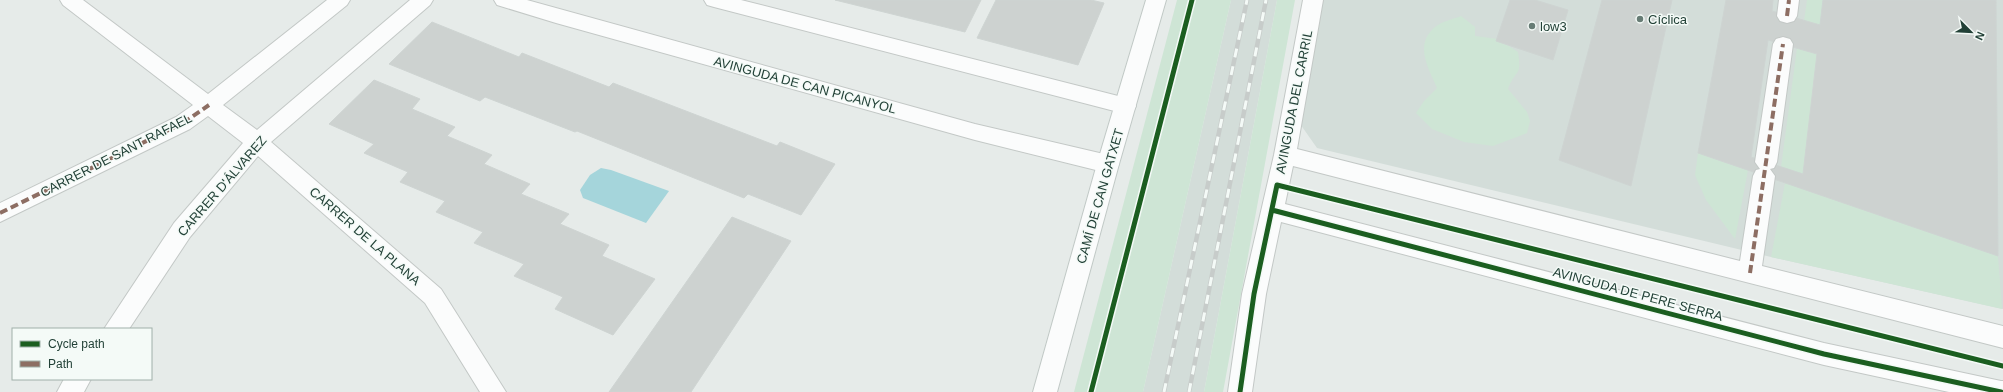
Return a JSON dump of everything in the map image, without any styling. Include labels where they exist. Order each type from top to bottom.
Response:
[{"type":"street","name":"CARRER DE LA PLANA","points":[[70,0],[257,142],[433,296],[494,392]]},
{"type":"street","name":"CARRER DE SANT RAFAEL","points":[[0,214],[183,123],[209,105],[340,0]]},
{"type":"street","name":"CARRER D'ÁLVAREZ","points":[[117,328],[182,230],[257,142],[423,0]]},
{"type":"street","name":"AVINGUDA DE CAN PICANYOL","points":[[504,0],[556,16],[967,130],[1108,164]]},
{"type":"street","points":[[714,0],[1126,106]]},
{"type":"street","name":"CAMÍ DE CAN GATXET","points":[[1046,392],[1108,164],[1156,0]]},
{"type":"street","name":"AVINGUDA DEL CARRIL","points":[[1240,392],[1254,294],[1285,155],[1313,0]]},
{"type":"street","points":[[1750,273],[1784,44]]},
{"type":"street","points":[[1285,155],[2003,337]]},
{"type":"street","name":"AVINGUDA DE PERE SERRA","points":[[1272,210],[1824,354],[2001,392]]},
{"type":"street","points":[[69,392],[78,380]]},
{"type":"shaded area","points":[[1231,0],[1277,0],[1204,392],[1143,392]]},
{"type":"shaded area","points":[[1313,0],[2003,0],[2003,309],[1771,257],[1317,148],[1291,111]]},
{"type":"green space","points":[[1177,0],[1231,0],[1143,392],[1074,392]]},
{"type":"green space","points":[[1277,0],[1295,0],[1223,392],[1204,392]]},
{"type":"green space","points":[[1807,0],[1823,0],[1820,25],[1804,21]]},
{"type":"green space","points":[[1461,16],[1475,27],[1475,36],[1498,39],[1518,52],[1519,70],[1508,89],[1527,112],[1530,121],[1527,133],[1493,146],[1464,142],[1432,129],[1416,113],[1424,101],[1437,88],[1427,64],[1424,49],[1425,41],[1435,27]]},
{"type":"green space","points":[[1797,48],[1817,54],[1803,174],[1781,167]]},
{"type":"green space","points":[[1698,153],[1748,170],[1735,239],[1706,200],[1695,175]]},
{"type":"green space","points":[[1785,183],[1998,256],[2002,309],[1771,257]]},
{"type":"water","points":[[601,168],[611,170],[669,191],[646,223],[583,198],[580,190],[590,175]]},
{"type":"building","points":[[835,0],[981,0],[965,32]]},
{"type":"building","points":[[996,0],[1091,0],[1104,3],[1078,65],[977,38]]},
{"type":"building","name":"low3","points":[[1510,0],[1535,0],[1568,10],[1553,60],[1496,41]]},
{"type":"building","points":[[1602,0],[1672,0],[1631,186],[1559,160]]},
{"type":"building","points":[[1726,0],[1773,0],[1772,11],[1820,25],[1823,0],[1996,0],[1998,256],[1698,153]],"holes":[[[1768,40],[1817,54],[1803,174],[1751,157]]]},
{"type":"building","points":[[432,22],[519,57],[522,53],[609,87],[613,83],[777,146],[780,142],[835,164],[801,215],[748,194],[744,198],[577,131],[575,132],[485,97],[480,101],[389,64]]},
{"type":"building","points":[[374,80],[420,99],[412,109],[455,127],[447,136],[492,155],[484,164],[530,184],[521,194],[569,214],[560,224],[609,245],[602,256],[655,279],[613,335],[555,309],[563,297],[514,276],[524,264],[474,243],[483,232],[436,212],[445,201],[400,182],[408,172],[364,153],[374,144],[329,124]]},
{"type":"building","points":[[732,217],[791,241],[691,392],[609,392]]},
{"type":"railway","points":[[1164,392],[1247,0]]},
{"type":"railway","points":[[1189,392],[1266,0]]},
{"type":"marked path","points":[[1787,16],[1789,0]]},
{"type":"marked path","points":[[1750,273],[1783,44]]},
{"type":"marked path","points":[[0,213],[183,123],[209,105]]},
{"type":"cycle path","points":[[1091,392],[1192,0]]},
{"type":"cycle path","points":[[1240,392],[1254,294],[1277,185],[2003,366]]},
{"type":"cycle path","points":[[1272,210],[1824,354],[2001,392]]},
{"type":"place","name":"Cíclica","points":[[1640,19]]},
{"type":"place","name":"low3","points":[[1532,26]]}]
